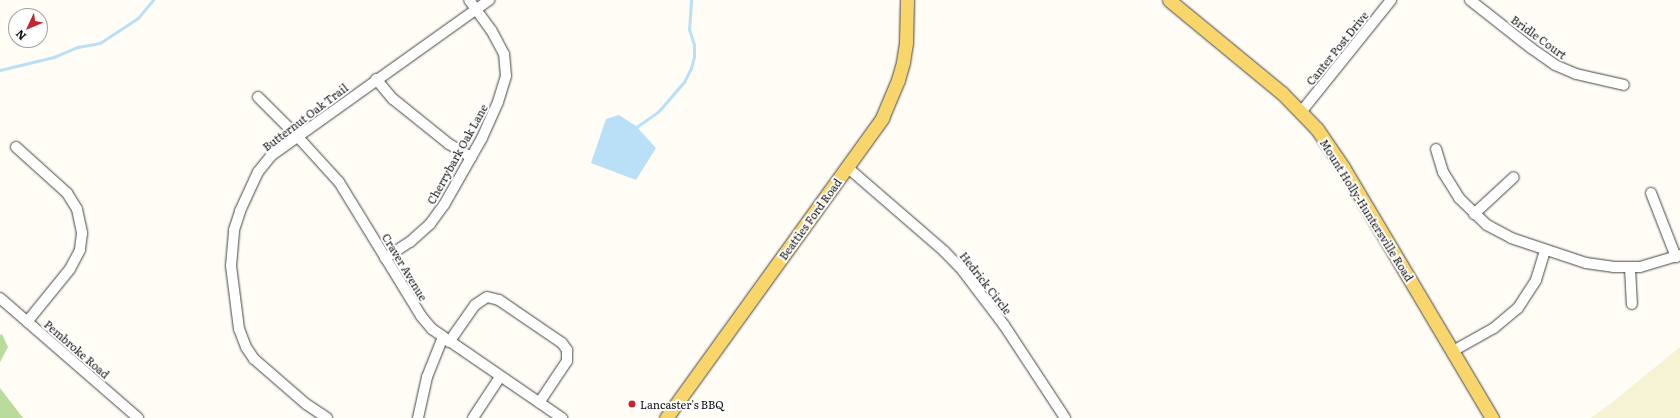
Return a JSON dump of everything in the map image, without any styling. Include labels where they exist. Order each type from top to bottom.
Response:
[{"type":"main road","name":"Beatties Ford Road","points":[[666,418],[882,118],[898,80],[906,42],[907,0]]},
{"type":"main road","name":"Mount Holly-Huntersville Road","points":[[1169,0],[1273,86],[1301,112],[1336,156],[1492,418]]},
{"type":"street","name":"Cherrybark Oak Lane","points":[[385,258],[410,242],[430,224],[444,205],[471,157],[498,102],[506,76],[504,54],[491,30],[469,0]]},
{"type":"street","name":"Butternut Oak Trail","points":[[327,418],[306,404],[260,364],[246,347],[239,329],[231,266],[234,230],[248,190],[258,172],[272,155],[376,79],[489,0]]},
{"type":"street","name":"Canter Post Drive","points":[[1301,112],[1391,0]]},
{"type":"street","name":"Bridle Court","points":[[1470,0],[1530,48],[1554,65],[1576,74],[1624,85]]},
{"type":"street","points":[[376,79],[393,99],[449,144],[471,157]]},
{"type":"street","name":"Craver Avenue","points":[[258,97],[297,136],[339,182],[421,316],[446,340],[562,418]]},
{"type":"street","points":[[16,148],[67,193],[77,209],[82,233],[80,250],[70,269],[27,322]]},
{"type":"street","points":[[1436,149],[1442,172],[1451,187],[1474,214],[1501,234],[1545,250],[1598,265],[1630,268],[1663,262],[1678,256],[1651,193]]},
{"type":"street","name":"Hedrick Circle","points":[[848,167],[944,251],[963,271],[1004,325],[1065,418]]},
{"type":"street","points":[[1474,214],[1514,177]]},
{"type":"street","points":[[1453,351],[1494,328],[1518,308],[1536,280],[1545,250]]},
{"type":"street","points":[[1630,268],[1632,304]]},
{"type":"street","points":[[418,418],[427,377],[446,340],[475,304],[487,297],[499,300],[564,345],[568,355],[567,361],[539,403]]},
{"type":"street","name":"Pembroke Road","points":[[0,298],[138,418]]},
{"type":"street","points":[[473,418],[500,376]]},
{"type":"shaded area","points":[[1680,347],[1680,418],[1591,418],[1615,400]]},
{"type":"green space","points":[[2,334],[8,347],[0,362],[0,335]]},
{"type":"green space","points":[[0,388],[10,401],[23,418],[0,418]]},
{"type":"water","points":[[619,115],[636,126],[656,148],[636,180],[591,163],[606,119]]},
{"type":"waterway","points":[[0,70],[54,57],[78,47],[100,43],[138,18],[153,0]]},
{"type":"waterway","points":[[635,128],[658,112],[684,82],[691,68],[694,57],[694,45],[689,30],[691,0]]},
{"type":"place","name":"Lancaster's BBQ","points":[[632,404]]}]
